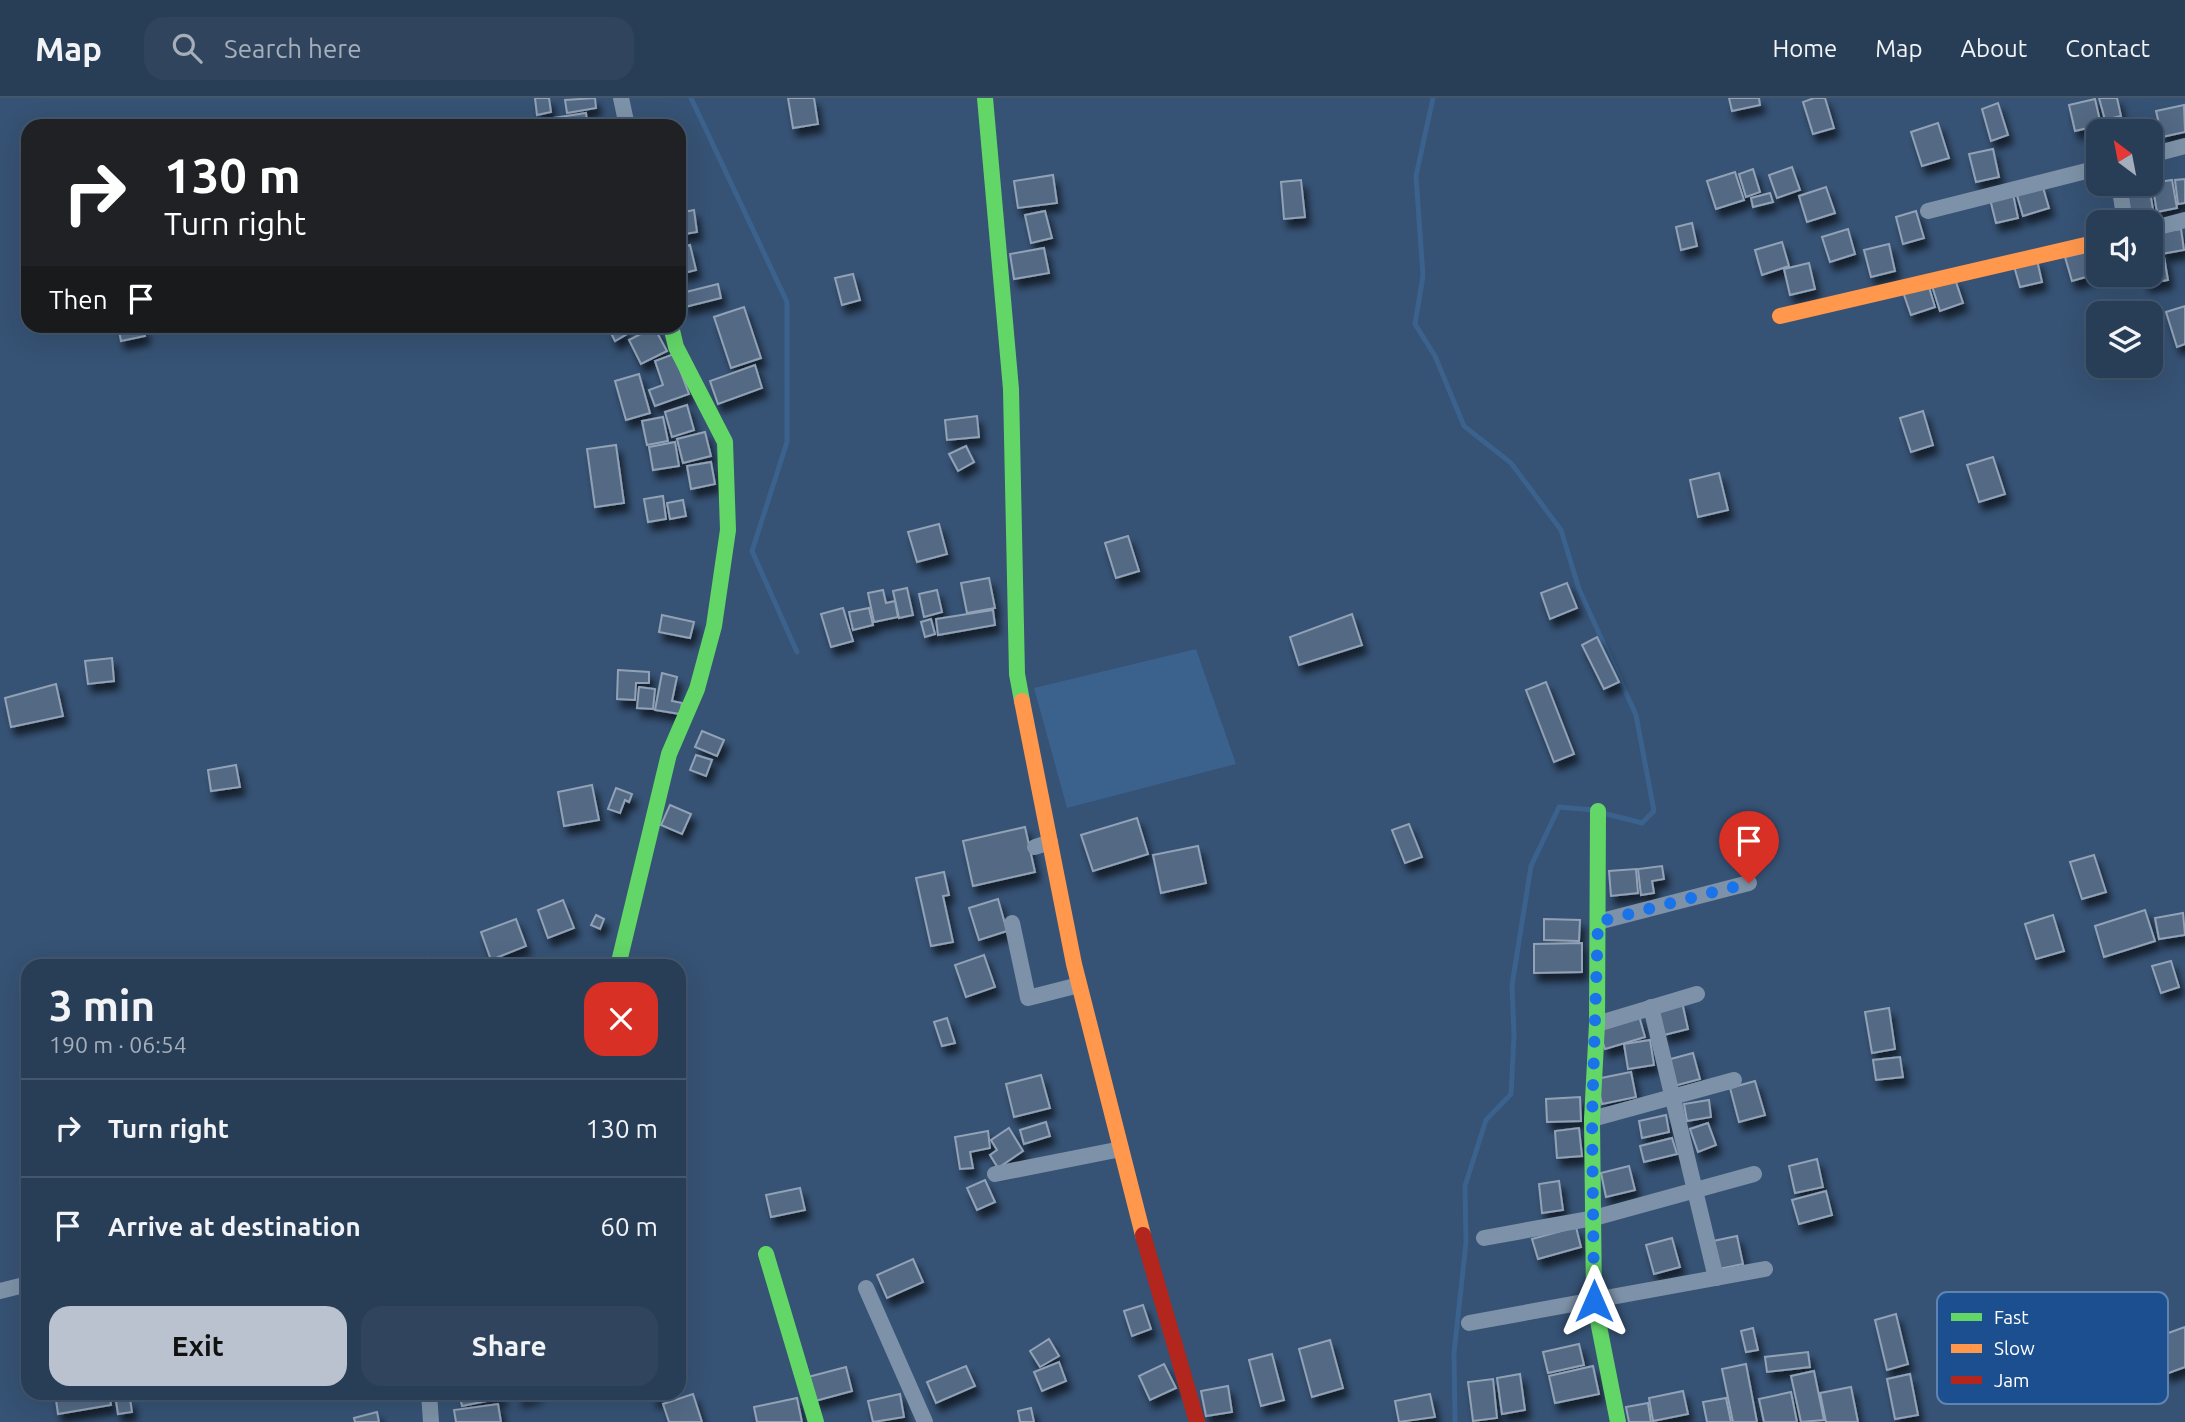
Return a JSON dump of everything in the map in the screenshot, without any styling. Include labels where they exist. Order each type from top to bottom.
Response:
[{"type":"street","points":[[621,98],[626,119]]},
{"type":"street","points":[[985,98],[1011,389],[1017,674],[1043,844],[1158,1296],[1197,1422]]},
{"type":"street","points":[[2163,152],[2185,146]]},
{"type":"street","points":[[1928,211],[2086,171]]},
{"type":"street","points":[[2163,226],[2185,220]]},
{"type":"street","points":[[1780,316],[2086,245]]},
{"type":"street","points":[[620,959],[669,754],[696,689],[714,625],[728,530],[725,442],[676,347],[673,333]]},
{"type":"street","points":[[1598,811],[1597,1024],[1592,1119],[1594,1301],[1618,1422]]},
{"type":"street","points":[[1598,922],[1749,883]]},
{"type":"street","points":[[1012,923],[1028,998],[1079,985]]},
{"type":"street","points":[[1597,1024],[1697,994]]},
{"type":"street","points":[[1651,1007],[1716,1278]]},
{"type":"street","points":[[1592,1119],[1734,1080]]},
{"type":"street","points":[[995,1174],[1121,1149]]},
{"type":"street","points":[[1484,1238],[1594,1218],[1754,1174]]},
{"type":"street","points":[[766,1254],[817,1422]]},
{"type":"street","points":[[1469,1323],[1765,1269]]},
{"type":"street","points":[[0,1291],[21,1286]]},
{"type":"street","points":[[866,1288],[925,1422]]},
{"type":"street","points":[[429,1400],[431,1422]]},
{"type":"water","points":[[1196,649],[1236,764],[1067,808],[1034,688]]},
{"type":"building","points":[[535,98],[549,98],[551,112],[537,115]]},
{"type":"building","points":[[595,98],[596,108],[567,113],[565,100]]},
{"type":"building","points":[[788,98],[814,98],[818,124],[793,128]]},
{"type":"building","points":[[1729,98],[1759,98],[1760,105],[1732,111]]},
{"type":"building","points":[[1825,98],[1834,128],[1813,134],[1803,102]]},
{"type":"building","points":[[2099,98],[2117,98],[2121,116],[2105,119]]},
{"type":"building","points":[[2095,99],[2100,119],[2086,119],[2086,128],[2075,131],[2069,105]]},
{"type":"building","points":[[1998,103],[2008,135],[1991,141],[1982,109]]},
{"type":"building","points":[[2184,105],[2185,132],[2163,137],[2163,119],[2158,119],[2156,111]]},
{"type":"building","points":[[586,113],[587,119],[553,119]]},
{"type":"building","points":[[1938,123],[1949,158],[1922,166],[1911,132]]},
{"type":"building","points":[[1993,149],[1999,177],[1976,182],[1969,154]]},
{"type":"building","points":[[1792,167],[1800,190],[1777,198],[1769,175]]},
{"type":"building","points":[[1753,169],[1760,192],[1746,197],[1739,174]]},
{"type":"building","points":[[1735,172],[1744,200],[1716,209],[1707,181]]},
{"type":"building","points":[[1053,175],[1057,203],[1018,208],[1014,181]]},
{"type":"building","points":[[2185,179],[2185,203],[2178,204],[2175,180]]},
{"type":"building","points":[[1301,180],[1305,217],[1284,219],[1281,182]]},
{"type":"building","points":[[2172,180],[2177,208],[2157,210],[2154,196],[2163,196],[2163,181]]},
{"type":"building","points":[[2042,184],[2049,208],[2023,216],[2016,192]]},
{"type":"building","points":[[1826,187],[1835,213],[1807,222],[1799,196]]},
{"type":"building","points":[[1770,193],[1773,202],[1753,207],[1751,198]]},
{"type":"building","points":[[2013,194],[2018,218],[1996,223],[1990,199]]},
{"type":"building","points":[[2127,196],[2151,196],[2153,210],[2129,210]]},
{"type":"building","points":[[694,210],[697,232],[686,234],[686,212]]},
{"type":"building","points":[[1045,211],[1052,238],[1031,243],[1025,215]]},
{"type":"building","points":[[1916,211],[1924,238],[1903,244],[1896,217]]},
{"type":"building","points":[[1692,223],[1697,246],[1681,250],[1676,227]]},
{"type":"building","points":[[1848,229],[1855,254],[1830,262],[1822,237]]},
{"type":"building","points":[[2181,229],[2184,250],[2163,254],[2163,232]]},
{"type":"building","points":[[1782,242],[1789,266],[1762,275],[1755,250]]},
{"type":"building","points":[[1889,244],[1895,271],[1871,277],[1864,250]]},
{"type":"building","points":[[690,245],[696,270],[686,272],[686,246]]},
{"type":"building","points":[[1044,248],[1049,273],[1014,279],[1010,254]]},
{"type":"building","points":[[2086,252],[2086,277],[2072,281],[2065,257]]},
{"type":"building","points":[[2163,257],[2168,280],[2163,281]]},
{"type":"building","points":[[2037,260],[2042,282],[2020,287],[2014,266]]},
{"type":"building","points":[[1809,263],[1815,289],[1790,295],[1784,269]]},
{"type":"building","points":[[853,274],[860,300],[842,305],[835,278]]},
{"type":"building","points":[[1955,279],[1963,303],[1940,311],[1932,286]]},
{"type":"building","points":[[718,284],[721,298],[686,307],[686,292]]},
{"type":"building","points":[[1928,284],[1935,307],[1911,315],[1903,292]]},
{"type":"building","points":[[2185,306],[2185,344],[2177,347],[2166,312]]},
{"type":"building","points":[[744,307],[761,358],[731,368],[714,317]]},
{"type":"building","points":[[119,333],[144,333],[145,336],[121,341]]},
{"type":"building","points":[[611,333],[626,333],[627,334],[615,341]]},
{"type":"building","points":[[642,333],[657,333],[667,351],[641,364],[629,340]]},
{"type":"building","points":[[674,354],[689,394],[655,406],[649,390],[663,385],[655,361]]},
{"type":"building","points":[[755,365],[762,388],[718,404],[710,381]]},
{"type":"building","points":[[639,374],[650,413],[626,420],[615,381]]},
{"type":"building","points":[[687,405],[694,430],[672,437],[665,412]]},
{"type":"building","points":[[1923,411],[1933,445],[1911,452],[1900,418]]},
{"type":"building","points":[[977,416],[979,437],[947,440],[945,420]]},
{"type":"building","points":[[663,417],[668,441],[647,445],[642,421]]},
{"type":"building","points":[[705,432],[711,456],[683,463],[677,439]]},
{"type":"building","points":[[675,442],[679,466],[653,470],[649,447]]},
{"type":"building","points":[[616,445],[624,503],[595,507],[587,449]]},
{"type":"building","points":[[966,446],[974,462],[958,471],[949,454]]},
{"type":"building","points":[[1993,457],[2005,494],[1979,502],[1967,465]]},
{"type":"building","points":[[711,462],[715,484],[691,489],[687,466]]},
{"type":"building","points":[[1719,473],[1728,510],[1698,517],[1690,480]]},
{"type":"building","points":[[663,496],[666,519],[648,522],[644,499]]},
{"type":"building","points":[[683,500],[686,516],[670,519],[667,503]]},
{"type":"building","points":[[939,524],[947,554],[917,562],[908,532]]},
{"type":"building","points":[[1128,536],[1139,571],[1116,578],[1105,543]]},
{"type":"building","points":[[989,578],[995,608],[967,613],[961,583]]},
{"type":"building","points":[[1567,583],[1577,608],[1550,619],[1541,593]]},
{"type":"building","points":[[907,588],[913,615],[899,618],[893,591]]},
{"type":"building","points":[[883,590],[886,603],[895,601],[898,617],[874,622],[868,593]]},
{"type":"building","points":[[937,590],[942,612],[924,617],[919,594]]},
{"type":"building","points":[[843,608],[853,641],[831,647],[821,614]]},
{"type":"building","points":[[869,608],[873,625],[853,630],[849,612]]},
{"type":"building","points":[[993,610],[995,625],[938,635],[936,619]]},
{"type":"building","points":[[1352,614],[1362,645],[1299,665],[1290,637]]},
{"type":"building","points":[[662,615],[694,622],[690,638],[659,632]]},
{"type":"building","points":[[931,619],[935,634],[925,637],[921,622]]},
{"type":"building","points":[[1597,637],[1619,682],[1604,689],[1582,645]]},
{"type":"building","points":[[112,658],[114,681],[88,684],[85,661]]},
{"type":"building","points":[[618,670],[649,672],[649,683],[636,683],[635,700],[617,699]]},
{"type":"building","points":[[662,673],[677,677],[672,701],[682,703],[680,714],[655,710]]},
{"type":"building","points":[[1546,682],[1574,754],[1554,762],[1526,690]]},
{"type":"building","points":[[56,684],[63,716],[11,727],[5,698]]},
{"type":"building","points":[[639,687],[655,689],[653,709],[637,708]]},
{"type":"building","points":[[702,731],[724,740],[717,756],[695,747]]},
{"type":"building","points":[[696,755],[712,760],[706,776],[690,770]]},
{"type":"building","points":[[236,765],[240,787],[211,791],[208,770]]},
{"type":"building","points":[[592,785],[599,820],[564,826],[558,792]]},
{"type":"building","points":[[616,788],[632,794],[629,802],[625,800],[620,813],[608,809]]},
{"type":"building","points":[[670,805],[691,814],[682,834],[661,825]]},
{"type":"building","points":[[1137,818],[1148,854],[1093,871],[1081,835]]},
{"type":"building","points":[[1409,824],[1422,857],[1405,863],[1392,830]]},
{"type":"building","points":[[1025,827],[1035,872],[973,886],[963,841]]},
{"type":"building","points":[[1198,846],[1206,883],[1161,893],[1153,855]]},
{"type":"building","points":[[2094,855],[2106,892],[2082,899],[2070,862]]},
{"type":"building","points":[[1662,866],[1664,879],[1652,881],[1654,893],[1641,895],[1638,869]]},
{"type":"building","points":[[1636,869],[1638,893],[1611,896],[1609,871]]},
{"type":"building","points":[[944,872],[949,895],[943,896],[953,942],[931,946],[916,878]]},
{"type":"building","points":[[998,899],[1007,931],[979,940],[969,908]]},
{"type":"building","points":[[563,900],[574,928],[548,938],[538,910]]},
{"type":"building","points":[[2145,910],[2155,941],[2104,957],[2095,926]]},
{"type":"building","points":[[2183,913],[2185,935],[2159,939],[2155,918]]},
{"type":"building","points":[[596,915],[604,919],[600,929],[591,925]]},
{"type":"building","points":[[2053,915],[2064,951],[2036,959],[2025,924]]},
{"type":"building","points":[[516,919],[526,946],[491,959],[481,932]]},
{"type":"building","points":[[1544,919],[1580,920],[1579,941],[1544,940]]},
{"type":"building","points":[[1582,943],[1582,972],[1534,973],[1534,944]]},
{"type":"building","points":[[984,955],[995,987],[966,997],[955,965]]},
{"type":"building","points":[[2171,961],[2179,987],[2161,993],[2152,966]]},
{"type":"building","points":[[1682,1002],[1688,1029],[1664,1035],[1657,1007]]},
{"type":"building","points":[[1889,1008],[1895,1049],[1872,1053],[1865,1012]]},
{"type":"building","points":[[1639,1016],[1645,1037],[1605,1049],[1598,1028]]},
{"type":"building","points":[[947,1018],[955,1043],[942,1046],[934,1022]]},
{"type":"building","points":[[1650,1040],[1654,1065],[1628,1069],[1624,1044]]},
{"type":"building","points":[[1693,1053],[1700,1079],[1674,1086],[1667,1060]]},
{"type":"building","points":[[1900,1057],[1903,1077],[1876,1080],[1873,1060]]},
{"type":"building","points":[[1631,1072],[1636,1097],[1602,1104],[1596,1079]]},
{"type":"building","points":[[1041,1075],[1050,1108],[1014,1117],[1006,1084]]},
{"type":"building","points":[[1755,1081],[1765,1115],[1739,1122],[1730,1088]]},
{"type":"building","points":[[1580,1097],[1581,1121],[1547,1122],[1546,1099]]},
{"type":"building","points":[[1709,1100],[1711,1117],[1687,1121],[1684,1104]]},
{"type":"building","points":[[1666,1115],[1669,1132],[1642,1138],[1639,1121]]},
{"type":"building","points":[[1046,1122],[1050,1136],[1024,1144],[1020,1130]]},
{"type":"building","points":[[1708,1123],[1716,1145],[1698,1152],[1690,1129]]},
{"type":"building","points":[[1009,1128],[1023,1151],[998,1168],[990,1155],[997,1150],[991,1140]]},
{"type":"building","points":[[1579,1128],[1582,1156],[1557,1158],[1555,1131]]},
{"type":"building","points":[[988,1131],[990,1148],[970,1152],[973,1168],[960,1169],[955,1137]]},
{"type":"building","points":[[1672,1138],[1677,1154],[1644,1162],[1640,1146]]},
{"type":"building","points":[[1817,1159],[1823,1187],[1795,1193],[1789,1166]]},
{"type":"building","points":[[1629,1166],[1635,1190],[1606,1197],[1601,1173]]},
{"type":"building","points":[[985,1180],[995,1202],[977,1210],[967,1188]]},
{"type":"building","points":[[1559,1181],[1563,1210],[1542,1213],[1539,1184]]},
{"type":"building","points":[[800,1188],[805,1210],[771,1217],[766,1195]]},
{"type":"building","points":[[1826,1191],[1832,1215],[1799,1224],[1792,1200]]},
{"type":"building","points":[[1576,1227],[1581,1247],[1538,1259],[1532,1239]]},
{"type":"building","points":[[1737,1236],[1743,1264],[1719,1269],[1713,1241]]},
{"type":"building","points":[[1672,1238],[1680,1267],[1654,1274],[1646,1245]]},
{"type":"building","points":[[913,1259],[923,1282],[887,1298],[877,1275]]},
{"type":"building","points":[[1143,1305],[1151,1329],[1132,1336],[1124,1311]]},
{"type":"building","points":[[1896,1314],[1908,1364],[1887,1370],[1875,1320]]},
{"type":"building","points":[[2185,1327],[2185,1367],[2168,1373],[2168,1333]]},
{"type":"building","points":[[1753,1328],[1758,1350],[1746,1352],[1741,1331]]},
{"type":"building","points":[[1049,1339],[1059,1356],[1040,1367],[1030,1351]]},
{"type":"building","points":[[1330,1340],[1343,1388],[1312,1397],[1299,1349]]},
{"type":"building","points":[[1579,1344],[1584,1365],[1548,1373],[1543,1352]]},
{"type":"building","points":[[1808,1352],[1810,1367],[1767,1372],[1765,1357]]},
{"type":"building","points":[[1272,1354],[1284,1400],[1261,1406],[1249,1360]]},
{"type":"building","points":[[1059,1362],[1066,1381],[1042,1391],[1034,1372]]},
{"type":"building","points":[[1164,1364],[1176,1388],[1150,1400],[1139,1376]]},
{"type":"building","points":[[1746,1364],[1757,1422],[1733,1422],[1722,1369]]},
{"type":"building","points":[[966,1366],[975,1386],[936,1403],[927,1382]]},
{"type":"building","points":[[1593,1366],[1599,1394],[1555,1403],[1549,1376]]},
{"type":"building","points":[[846,1367],[852,1391],[815,1401],[808,1377]]},
{"type":"building","points":[[1814,1371],[1824,1420],[1801,1422],[1791,1376]]},
{"type":"building","points":[[1520,1374],[1525,1410],[1502,1414],[1497,1378]]},
{"type":"building","points":[[1910,1374],[1918,1415],[1895,1419],[1887,1379]]},
{"type":"building","points":[[1493,1379],[1497,1418],[1473,1421],[1468,1382]]},
{"type":"building","points":[[1228,1386],[1232,1412],[1206,1416],[1201,1391]]},
{"type":"building","points":[[1851,1387],[1858,1422],[1826,1422],[1820,1393]]},
{"type":"building","points":[[1683,1391],[1688,1414],[1653,1421],[1649,1398]]},
{"type":"building","points":[[1791,1392],[1797,1422],[1764,1422],[1759,1399]]},
{"type":"building","points":[[693,1394],[702,1422],[669,1422],[663,1404],[686,1400],[686,1396]]},
{"type":"building","points":[[900,1394],[904,1417],[873,1422],[868,1401]]},
{"type":"building","points":[[1430,1394],[1435,1417],[1399,1422],[1395,1401]]},
{"type":"building","points":[[797,1398],[802,1422],[757,1422],[754,1407]]},
{"type":"building","points":[[1726,1398],[1731,1422],[1707,1422],[1703,1402]]},
{"type":"building","points":[[56,1400],[110,1400],[111,1405],[58,1414]]},
{"type":"building","points":[[130,1400],[132,1412],[118,1414],[116,1401]]},
{"type":"building","points":[[461,1400],[492,1400],[462,1406]]},
{"type":"building","points":[[1648,1403],[1651,1422],[1629,1422],[1626,1407]]},
{"type":"building","points":[[498,1404],[501,1422],[456,1422],[454,1410]]},
{"type":"building","points":[[1031,1408],[1034,1422],[1020,1422],[1018,1411]]},
{"type":"building","points":[[377,1412],[379,1422],[355,1422],[354,1418]]},
{"type":"waterway","points":[[691,98],[787,302],[787,442],[752,551],[797,652]]},
{"type":"waterway","points":[[1433,98],[1416,176],[1423,276],[1415,324],[1435,356],[1464,426],[1511,463],[1561,530],[1579,589],[1636,715],[1654,811],[1642,823],[1603,813]]},
{"type":"waterway","points":[[1455,1422],[1454,1353],[1466,1243],[1465,1186],[1486,1120],[1511,1094],[1514,1036],[1512,985],[1531,866],[1559,807],[1594,810]]},
{"type":"traffic: fast","points":[[985,98],[1011,389],[1017,674],[1022,701]]},
{"type":"traffic: fast","points":[[620,959],[669,754],[697,689],[714,626],[728,530],[725,442],[676,347],[673,333]]},
{"type":"traffic: fast","points":[[1598,811],[1597,1024],[1592,1119],[1594,1301],[1618,1422]]},
{"type":"traffic: fast","points":[[766,1254],[816,1422]]},
{"type":"traffic: slow","points":[[1780,316],[2086,245]]},
{"type":"traffic: slow","points":[[1022,701],[1074,964],[1143,1235]]},
{"type":"traffic: jam","points":[[1143,1235],[1197,1422]]},
{"type":"route","points":[[1594,1301],[1592,1119],[1597,1024],[1598,922],[1749,883]]}]
